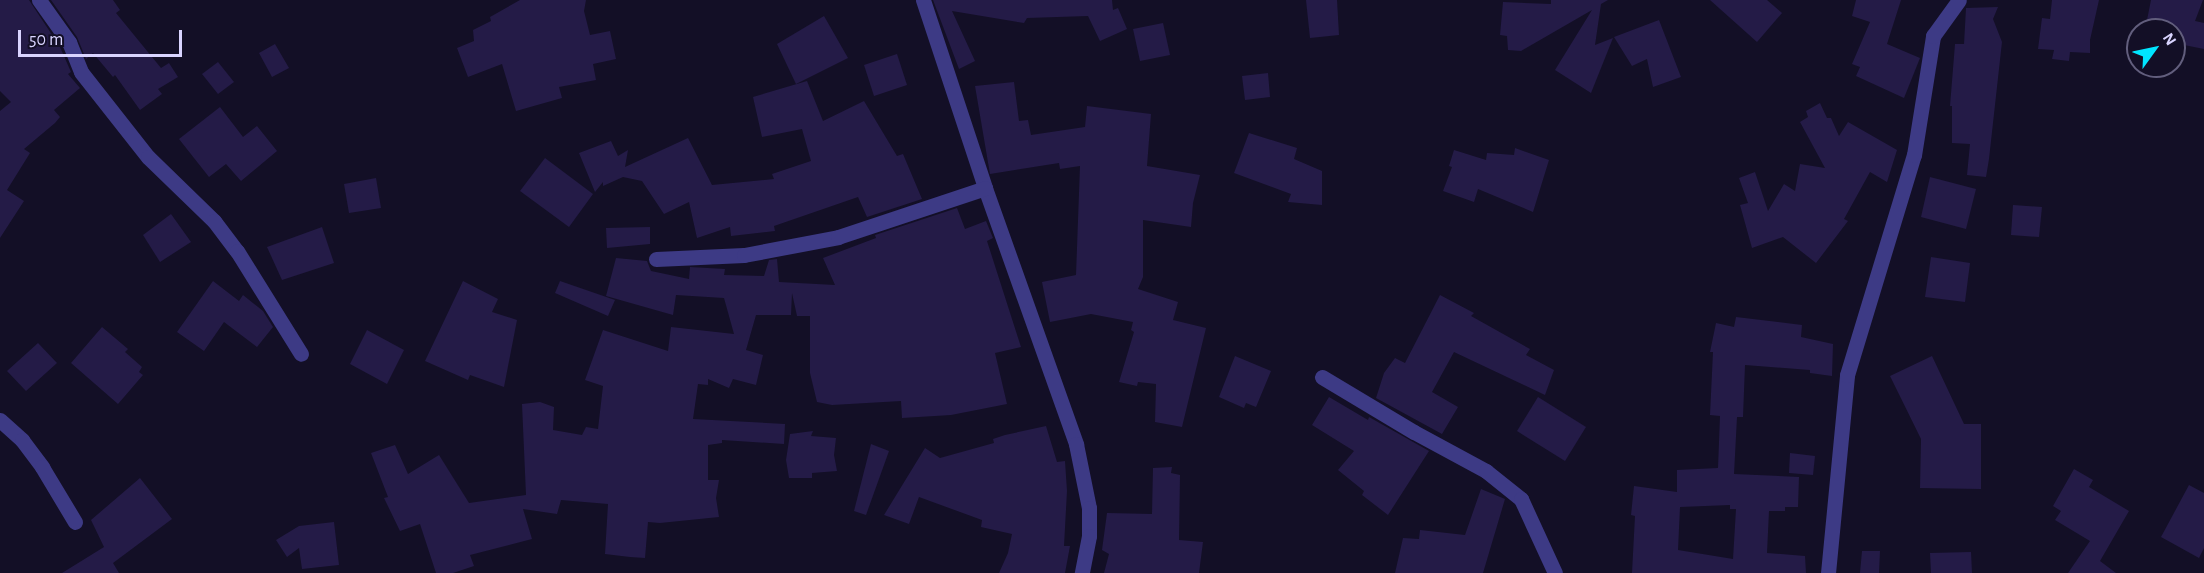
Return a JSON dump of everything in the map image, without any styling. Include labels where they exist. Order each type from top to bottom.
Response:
[{"type":"street","points":[[39,0],[69,42],[81,72],[148,157],[173,185],[214,222],[237,251],[302,354]]},
{"type":"street","points":[[923,0],[985,188],[1076,444],[1089,508],[1089,536],[1082,573]]},
{"type":"street","points":[[1828,573],[1847,375],[1914,155],[1933,36],[1959,0]]},
{"type":"street","points":[[656,259],[744,255],[838,237],[985,188]]},
{"type":"street","points":[[1322,377],[1414,432],[1486,471],[1521,499],[1555,573]]},
{"type":"street","points":[[0,420],[22,440],[42,467],[75,522]]},
{"type":"building","points":[[0,0],[29,0],[60,47],[71,72],[68,74],[80,88],[54,110],[60,117],[55,123],[24,149],[30,153],[7,190],[24,201],[0,238],[0,111],[11,102],[0,91]]},
{"type":"building","points":[[51,0],[113,0],[120,10],[116,13],[161,68],[169,63],[178,77],[158,89],[162,94],[140,110],[115,75],[113,77],[93,53],[86,59],[77,37]]},
{"type":"building","points":[[520,0],[586,0],[584,11],[590,35],[610,31],[616,59],[593,64],[596,80],[559,87],[562,98],[516,111],[502,64],[468,77],[457,48],[474,41],[473,30],[491,21],[490,17]]},
{"type":"building","points":[[933,0],[1112,0],[1113,10],[1118,8],[1127,29],[1100,41],[1088,16],[1027,18],[1024,23],[952,11],[975,61],[959,69]]},
{"type":"building","points":[[1306,0],[1337,0],[1339,35],[1310,38]]},
{"type":"building","points":[[1551,0],[1608,0],[1601,4],[1595,45],[1613,38],[1591,93],[1555,70],[1592,10],[1521,51],[1508,50],[1507,36],[1500,35],[1503,2],[1551,4]]},
{"type":"building","points":[[1710,0],[1767,0],[1782,13],[1757,42]]},
{"type":"building","points":[[1856,0],[1901,0],[1887,44],[1920,58],[1904,98],[1856,76],[1860,67],[1852,64],[1870,22],[1852,16]]},
{"type":"building","points":[[2052,0],[2099,0],[2090,40],[2090,53],[2070,52],[2069,61],[2052,59],[2054,50],[2038,49],[2042,18],[2050,19]]},
{"type":"building","points":[[2151,0],[2203,0],[2195,21],[2204,23],[2204,49],[2186,45],[2186,18],[2147,18]]},
{"type":"building","points":[[1998,7],[1993,19],[2002,42],[1986,177],[1967,175],[1970,144],[1952,143],[1952,106],[1950,106],[1955,44],[1964,44],[1966,8]]},
{"type":"building","points":[[824,16],[848,58],[796,84],[777,44]]},
{"type":"building","points":[[1659,20],[1681,77],[1653,87],[1647,59],[1632,66],[1614,37]]},
{"type":"building","points":[[1163,23],[1170,55],[1140,61],[1133,29]]},
{"type":"building","points":[[275,44],[289,68],[272,77],[259,53]]},
{"type":"building","points":[[897,54],[907,85],[874,96],[864,65]]},
{"type":"building","points":[[218,62],[234,82],[218,94],[202,74]]},
{"type":"building","points":[[1268,73],[1270,97],[1245,100],[1242,76]]},
{"type":"building","points":[[807,81],[823,121],[864,101],[897,156],[903,154],[922,199],[867,217],[858,197],[774,226],[775,231],[731,236],[730,227],[697,238],[689,202],[664,214],[642,181],[623,177],[603,186],[603,182],[595,192],[579,153],[611,141],[618,156],[628,150],[625,167],[688,138],[712,185],[774,179],[772,174],[811,161],[802,129],[762,137],[753,97]]},
{"type":"building","points":[[1014,82],[1019,121],[1028,120],[1031,135],[1085,127],[1087,106],[1151,114],[1147,166],[1200,175],[1193,203],[1191,227],[1143,220],[1143,277],[1138,289],[1178,302],[1173,320],[1206,328],[1182,427],[1155,422],[1156,384],[1138,382],[1137,386],[1119,382],[1134,332],[1131,330],[1133,322],[1091,314],[1050,322],[1042,282],[1076,275],[1080,166],[1060,169],[1059,163],[990,174],[975,86]]},
{"type":"building","points":[[1820,103],[1827,118],[1831,118],[1839,136],[1848,122],[1897,150],[1887,182],[1870,172],[1844,219],[1848,221],[1816,263],[1783,237],[1752,248],[1740,205],[1748,203],[1739,178],[1755,172],[1768,211],[1784,184],[1795,191],[1800,164],[1825,168],[1800,122],[1808,117],[1806,111]]},
{"type":"building","points":[[220,107],[243,137],[257,126],[277,151],[241,181],[226,164],[209,177],[179,139]]},
{"type":"building","points":[[1249,133],[1297,148],[1294,159],[1322,171],[1322,205],[1288,202],[1291,194],[1234,173]]},
{"type":"building","points":[[1515,148],[1549,160],[1533,212],[1478,189],[1474,202],[1443,191],[1452,167],[1449,166],[1454,150],[1486,160],[1487,153],[1514,155]]},
{"type":"building","points":[[545,158],[593,194],[569,227],[520,191]]},
{"type":"building","points":[[1930,177],[1976,189],[1966,229],[1921,217]]},
{"type":"building","points":[[376,178],[381,208],[349,213],[344,184]]},
{"type":"building","points":[[2013,205],[2042,207],[2039,237],[2011,235]]},
{"type":"building","points":[[957,208],[965,229],[986,221],[993,238],[987,241],[1021,347],[995,353],[1007,404],[951,415],[902,418],[901,401],[832,405],[817,402],[810,373],[810,316],[797,316],[792,293],[791,315],[756,315],[746,350],[763,355],[756,385],[733,379],[729,388],[708,379],[708,385],[698,384],[693,419],[785,424],[784,444],[722,440],[722,443],[708,445],[708,480],[719,480],[716,498],[719,517],[660,523],[648,522],[645,558],[630,557],[605,554],[608,504],[561,500],[557,514],[523,509],[532,539],[470,555],[474,566],[453,573],[436,573],[420,524],[400,531],[384,498],[388,497],[371,453],[395,445],[408,474],[439,455],[469,503],[526,495],[522,404],[540,402],[554,407],[553,430],[582,435],[586,427],[598,429],[603,386],[585,380],[603,330],[668,351],[671,327],[734,334],[724,298],[676,295],[673,315],[606,296],[616,258],[647,261],[651,271],[689,279],[690,267],[725,269],[724,275],[764,276],[769,260],[777,259],[779,282],[835,285],[823,258],[876,238],[875,235]]},
{"type":"building","points":[[171,214],[191,242],[160,262],[143,235]]},
{"type":"building","points":[[322,227],[334,263],[282,280],[267,247]]},
{"type":"building","points":[[650,227],[650,244],[607,248],[606,228]]},
{"type":"building","points":[[1931,257],[1970,263],[1965,302],[1925,297]]},
{"type":"building","points":[[213,281],[239,301],[243,295],[263,311],[273,327],[257,347],[224,322],[204,351],[177,332]]},
{"type":"building","points":[[463,281],[498,299],[492,312],[517,320],[504,387],[470,375],[468,380],[425,361]]},
{"type":"building","points":[[560,281],[615,300],[608,316],[555,293]]},
{"type":"building","points":[[1440,295],[1474,313],[1471,316],[1530,349],[1526,355],[1554,370],[1545,395],[1454,352],[1432,392],[1458,407],[1442,434],[1376,398],[1384,373],[1395,358],[1405,363]]},
{"type":"building","points":[[1736,317],[1802,325],[1801,337],[1833,344],[1832,376],[1810,373],[1810,370],[1745,365],[1743,417],[1737,417],[1734,474],[1799,477],[1798,507],[1785,507],[1785,511],[1769,511],[1767,553],[1805,556],[1806,573],[1632,573],[1635,516],[1631,515],[1634,486],[1677,492],[1677,470],[1718,468],[1720,416],[1710,415],[1713,352],[1710,352],[1716,323],[1734,327]],"holes":[[[1730,505],[1730,509],[1736,509],[1733,559],[1678,550],[1680,507]]]},
{"type":"building","points":[[102,327],[128,349],[125,352],[142,367],[139,372],[143,375],[118,404],[71,363]]},
{"type":"building","points":[[367,330],[404,350],[387,384],[350,364]]},
{"type":"building","points":[[38,343],[57,363],[26,391],[7,371]]},
{"type":"building","points":[[1235,356],[1271,371],[1256,407],[1246,403],[1244,408],[1219,397]]},
{"type":"building","points":[[1932,356],[1964,424],[1981,424],[1981,489],[1920,488],[1921,439],[1890,376]]},
{"type":"building","points":[[1329,397],[1429,451],[1388,515],[1362,495],[1364,491],[1338,470],[1354,451],[1312,425]]},
{"type":"building","points":[[1538,397],[1586,427],[1565,461],[1517,431]]},
{"type":"building","points":[[1046,426],[1057,462],[1065,461],[1067,491],[1064,546],[1070,546],[1065,573],[999,573],[1008,553],[1012,534],[981,527],[982,520],[919,497],[909,524],[884,515],[925,448],[940,458],[994,443],[993,439],[1005,435]]},
{"type":"building","points":[[813,431],[811,436],[836,438],[834,455],[837,471],[812,473],[812,478],[789,478],[786,460],[790,434]]},
{"type":"building","points":[[871,444],[889,451],[866,515],[854,511]]},
{"type":"building","points":[[1790,453],[1815,456],[1813,475],[1789,473]]},
{"type":"building","points":[[1172,467],[1171,473],[1180,475],[1179,540],[1203,542],[1199,573],[1104,573],[1109,554],[1102,550],[1107,513],[1152,514],[1153,468]]},
{"type":"building","points":[[2074,469],[2093,480],[2089,487],[2129,511],[2100,561],[2116,573],[2068,573],[2090,541],[2055,520],[2061,511],[2053,506]]},
{"type":"building","points":[[140,478],[172,519],[113,563],[119,573],[62,573],[104,547],[91,520]]},
{"type":"building","points":[[2189,485],[2204,493],[2204,548],[2199,558],[2161,537]]},
{"type":"building","points":[[1481,489],[1505,499],[1483,573],[1395,573],[1403,538],[1419,539],[1420,530],[1465,535]]},
{"type":"building","points":[[334,522],[339,565],[302,569],[299,548],[287,557],[276,540],[299,526]]},
{"type":"building","points":[[1862,551],[1880,551],[1879,573],[1860,573]]},
{"type":"building","points":[[1971,552],[1972,573],[1931,573],[1930,553]]}]
